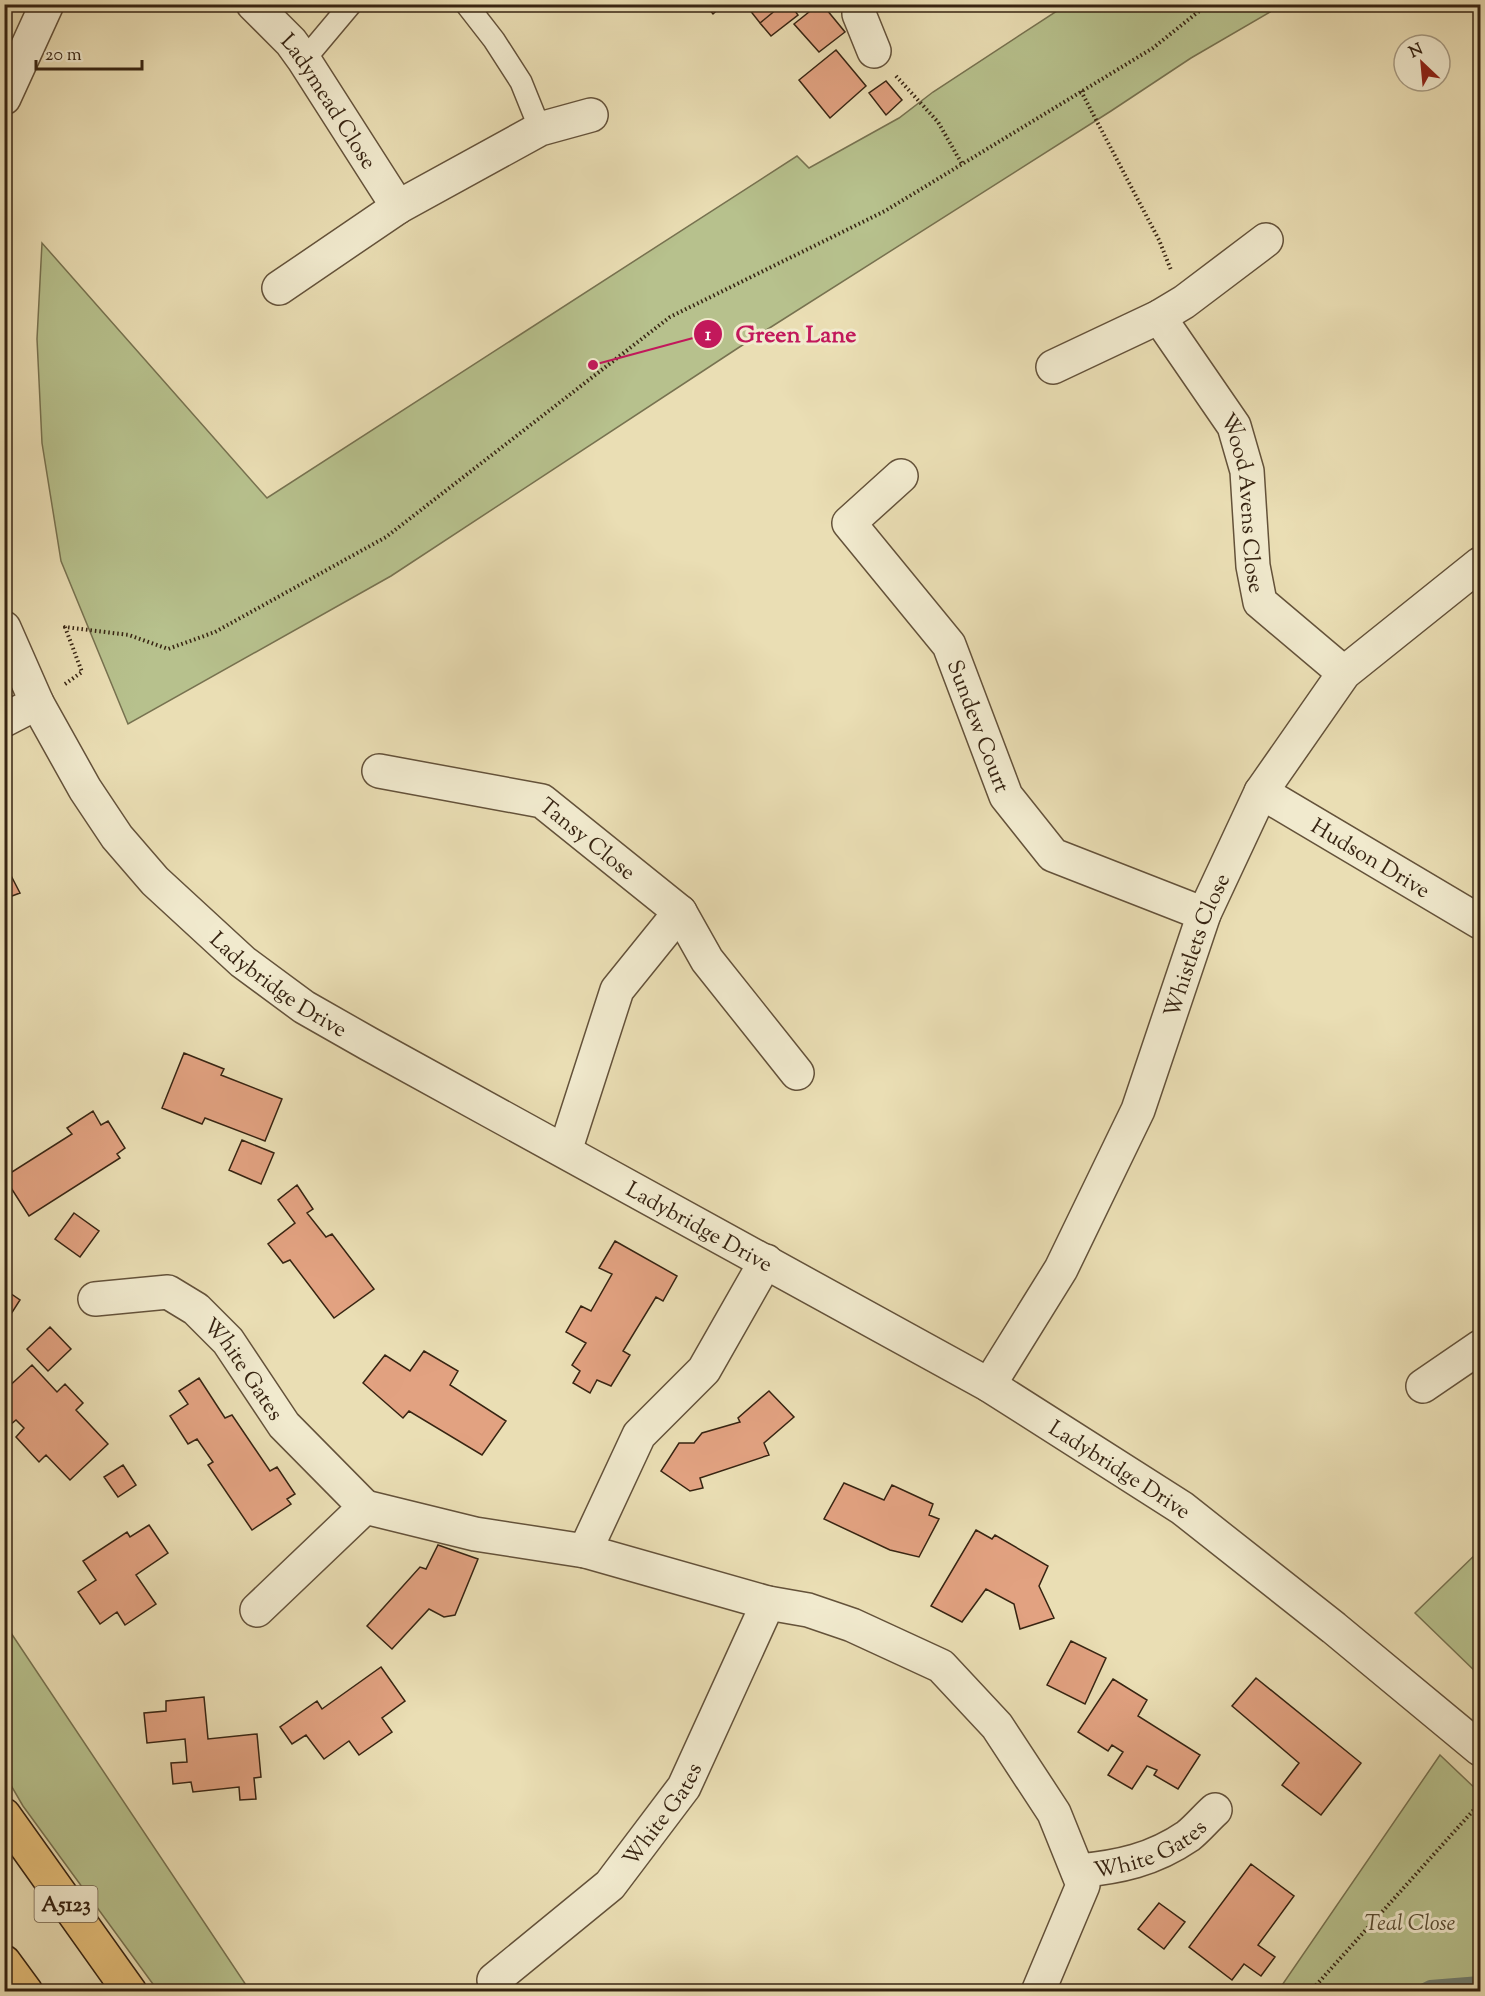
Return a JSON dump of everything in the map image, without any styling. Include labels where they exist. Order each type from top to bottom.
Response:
[{"type":"highway","name":"A5123","points":[[4,1815],[129,1992]]},
{"type":"highway","points":[[4,1962],[26,1992]]},
{"type":"street","points":[[4,98],[47,4]]},
{"type":"street","name":"Ladymead Close","points":[[253,4],[291,42],[304,60],[398,207]]},
{"type":"street","points":[[860,4],[860,14],[874,51]]},
{"type":"street","points":[[279,288],[398,207],[540,129],[591,115]]},
{"type":"street","points":[[1053,367],[1172,309],[1266,240]]},
{"type":"street","name":"Wood Avens Close","points":[[1172,309],[1234,426],[1247,471],[1253,566],[1260,602],[1344,673]]},
{"type":"street","name":"Sundew Court","points":[[901,476],[849,524],[949,645],[1006,796],[1053,855],[1204,914]]},
{"type":"street","name":"Whistlets Close","points":[[989,1385],[1061,1269],[1138,1110],[1204,914],[1261,792],[1344,673],[1480,564]]},
{"type":"street","name":"Ladybridge Drive","points":[[4,628],[37,703],[84,789],[117,837],[154,881],[243,962],[304,1007],[657,1204],[766,1261],[989,1385],[1182,1508],[1334,1628],[1480,1749]]},
{"type":"street","points":[[4,720],[37,703]]},
{"type":"street","name":"Tansy Close","points":[[379,771],[542,801],[680,912],[707,960],[797,1073]]},
{"type":"street","name":"Hudson Drive","points":[[1261,792],[1480,922]]},
{"type":"street","points":[[564,1151],[618,990],[680,912]]},
{"type":"street","points":[[585,1551],[639,1435],[704,1370],[766,1261]]},
{"type":"street","name":"White Gates","points":[[95,1299],[168,1292],[196,1309],[228,1341],[284,1425],[365,1507],[475,1534],[585,1551],[768,1603],[808,1610],[903,1647],[941,1666],[997,1726],[1054,1813],[1083,1885],[1038,1992]]},
{"type":"street","points":[[1423,1386],[1480,1347]]},
{"type":"street","points":[[256,1610],[365,1507]]},
{"type":"street","name":"White Gates","points":[[494,1980],[610,1885],[684,1787],[768,1603]]},
{"type":"street","name":"White Gates","points":[[1078,1871],[1131,1864],[1158,1853],[1189,1835],[1215,1810]]},
{"type":"lane","points":[[304,60],[351,4]]},
{"type":"lane","points":[[466,4],[494,40],[521,82],[540,129]]},
{"type":"path","points":[[37,703],[82,672],[65,627],[129,635],[168,649],[215,632],[386,537],[670,317],[885,211],[1153,48],[1208,4]]},
{"type":"path","points":[[874,51],[938,122],[962,164]]},
{"type":"path","points":[[1081,91],[1159,240],[1172,309]]},
{"type":"path","points":[[1310,1992],[1480,1803]]},
{"type":"green space","points":[[1066,5],[1282,5],[1191,58],[738,348],[391,576],[128,724],[61,561],[42,443],[37,339],[42,243],[267,498],[797,156],[809,168],[899,118],[933,92]]},
{"type":"green space","points":[[1480,1550],[1480,1676],[1415,1613]]},
{"type":"green space","points":[[5,1624],[250,1991],[158,1991],[23,1806],[5,1775]]},
{"type":"green space","name":"Teal Close","points":[[1440,1755],[1480,1793],[1480,1991],[1278,1991]]},
{"type":"building","points":[[705,4],[724,4],[713,14]]},
{"type":"building","points":[[745,4],[783,4],[760,23]]},
{"type":"building","points":[[783,4],[790,4],[798,15],[771,36],[760,23]]},
{"type":"building","points":[[822,4],[845,32],[819,52],[794,24]]},
{"type":"building","points":[[836,50],[866,86],[830,118],[799,80]]},
{"type":"building","points":[[886,81],[902,100],[886,115],[869,93]]},
{"type":"building","points":[[4,862],[20,893],[4,899]]},
{"type":"building","points":[[184,1053],[224,1069],[221,1075],[282,1099],[265,1141],[205,1118],[202,1124],[162,1108]]},
{"type":"building","points":[[93,1111],[101,1125],[108,1121],[125,1148],[117,1154],[120,1158],[29,1216],[4,1177],[72,1134],[67,1128]]},
{"type":"building","points":[[242,1140],[274,1153],[261,1184],[229,1170]]},
{"type":"building","points":[[297,1185],[313,1209],[307,1213],[326,1237],[332,1234],[374,1289],[334,1318],[290,1260],[283,1263],[268,1244],[295,1223],[278,1200]]},
{"type":"building","points":[[74,1213],[99,1231],[80,1257],[55,1239]]},
{"type":"building","points":[[615,1241],[677,1276],[663,1301],[656,1297],[623,1351],[630,1355],[611,1386],[597,1380],[590,1393],[573,1383],[580,1371],[572,1365],[586,1343],[566,1332],[581,1306],[591,1311],[612,1274],[599,1268]]},
{"type":"building","points":[[4,1289],[20,1300],[4,1325]]},
{"type":"building","points":[[50,1327],[71,1349],[48,1371],[27,1349]]},
{"type":"building","points":[[424,1351],[458,1371],[450,1385],[506,1421],[482,1455],[409,1411],[403,1418],[363,1383],[385,1355],[410,1371]]},
{"type":"building","points":[[32,1365],[57,1392],[65,1384],[83,1403],[76,1410],[108,1444],[70,1480],[46,1455],[39,1462],[16,1437],[24,1428],[16,1420],[4,1430],[4,1391]]},
{"type":"building","points":[[199,1378],[225,1418],[232,1415],[270,1471],[277,1467],[295,1494],[287,1499],[291,1504],[252,1530],[208,1465],[213,1462],[197,1439],[188,1444],[170,1416],[188,1404],[179,1391]]},
{"type":"building","points":[[769,1391],[794,1417],[764,1443],[769,1455],[700,1478],[703,1488],[690,1491],[661,1471],[679,1443],[694,1443],[702,1433],[740,1422],[738,1418]]},
{"type":"building","points":[[123,1465],[136,1485],[118,1497],[104,1477]]},
{"type":"building","points":[[844,1483],[884,1500],[892,1485],[933,1504],[929,1515],[939,1519],[919,1557],[890,1550],[824,1519]]},
{"type":"building","points":[[149,1525],[168,1553],[136,1575],[156,1604],[125,1625],[117,1612],[100,1624],[78,1592],[96,1580],[83,1561],[127,1532],[130,1537]]},
{"type":"building","points":[[976,1530],[992,1539],[995,1535],[1048,1566],[1039,1586],[1054,1618],[1020,1629],[1014,1604],[986,1589],[962,1622],[931,1606]]},
{"type":"building","points":[[438,1545],[478,1559],[455,1615],[444,1617],[429,1609],[392,1649],[367,1626],[420,1567],[426,1569]]},
{"type":"building","points":[[1071,1641],[1106,1658],[1085,1704],[1047,1685]]},
{"type":"building","points":[[381,1667],[405,1701],[382,1718],[392,1732],[359,1755],[349,1741],[324,1759],[306,1735],[292,1744],[280,1727],[317,1701],[322,1709]]},
{"type":"building","points":[[1256,1678],[1361,1763],[1321,1815],[1282,1785],[1299,1763],[1232,1706]]},
{"type":"building","points":[[1113,1679],[1147,1700],[1138,1716],[1200,1755],[1178,1789],[1154,1775],[1157,1770],[1147,1766],[1132,1789],[1108,1775],[1123,1752],[1112,1745],[1108,1751],[1078,1732]]},
{"type":"building","points":[[204,1697],[208,1739],[257,1734],[261,1777],[254,1778],[256,1799],[240,1800],[239,1787],[193,1792],[191,1782],[173,1784],[171,1763],[187,1762],[185,1739],[147,1743],[144,1713],[166,1711],[166,1701]]},
{"type":"building","points":[[1251,1864],[1294,1896],[1258,1945],[1275,1957],[1261,1976],[1244,1964],[1232,1980],[1189,1947]]},
{"type":"building","points":[[1159,1903],[1185,1922],[1164,1949],[1138,1929]]},
{"type":"waterway","points":[[1416,1992],[1430,1985],[1480,1981]]},
{"type":"place","name":"Green Lane","points":[[593,365]]}]
